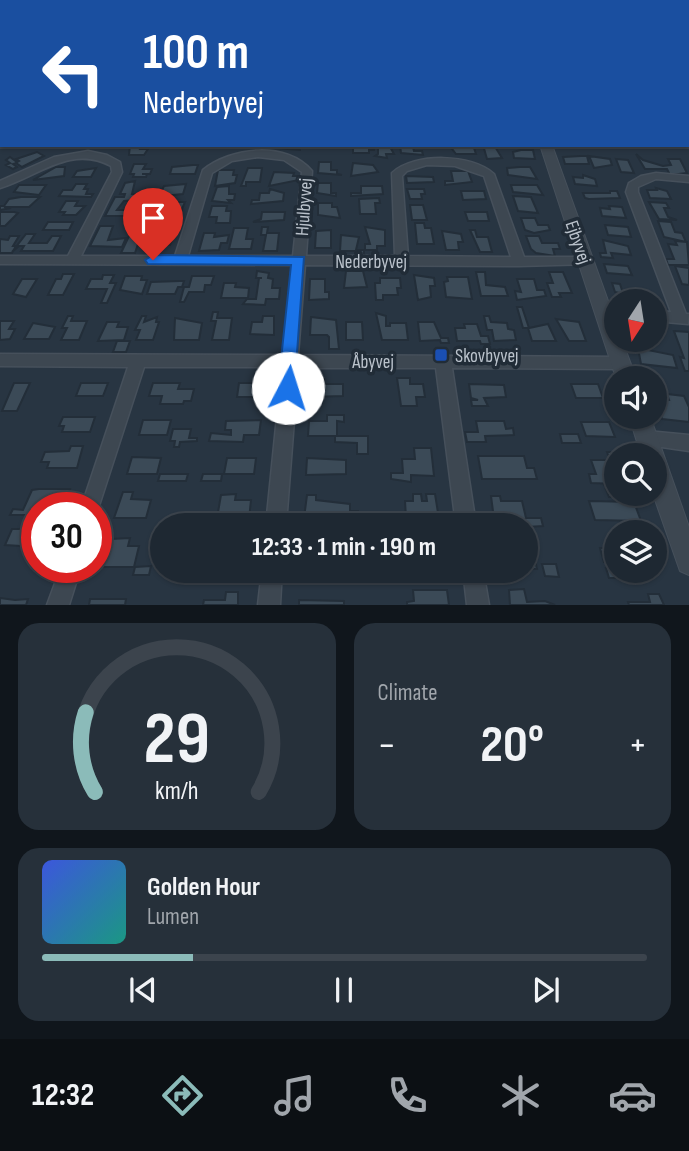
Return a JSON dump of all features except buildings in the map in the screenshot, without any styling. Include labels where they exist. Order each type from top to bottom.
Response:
[{"type":"street","name":"Ejbyvej","points":[[547,147],[586,261],[604,299]]},
{"type":"street","points":[[0,185],[44,163],[73,156],[108,158],[116,164],[117,172],[72,260]]},
{"type":"street","name":"Hjulbyvej","points":[[180,260],[207,172],[228,158],[289,157],[303,164],[307,171],[277,513]]},
{"type":"street","points":[[402,261],[396,175],[414,163],[453,163],[479,167],[492,177],[519,262]]},
{"type":"street","points":[[667,317],[685,319],[632,192],[633,185],[645,178],[689,179]]},
{"type":"street","name":"Nederbyvej","points":[[0,260],[586,261]]},
{"type":"street","name":"Åbyvej","points":[[0,360],[443,362],[604,369]]},
{"type":"street","points":[[95,492],[138,361]]},
{"type":"street","points":[[443,362],[464,513]]},
{"type":"street","points":[[667,445],[689,443]]},
{"type":"street","points":[[667,499],[689,562]]},
{"type":"street","points":[[58,605],[66,583]]},
{"type":"street","points":[[269,605],[271,583]]},
{"type":"street","points":[[475,583],[478,605]]},
{"type":"place","name":"Skovbyvej","points":[[441,355]]},
{"type":"route","points":[[153,260],[299,260],[288,388]]}]
